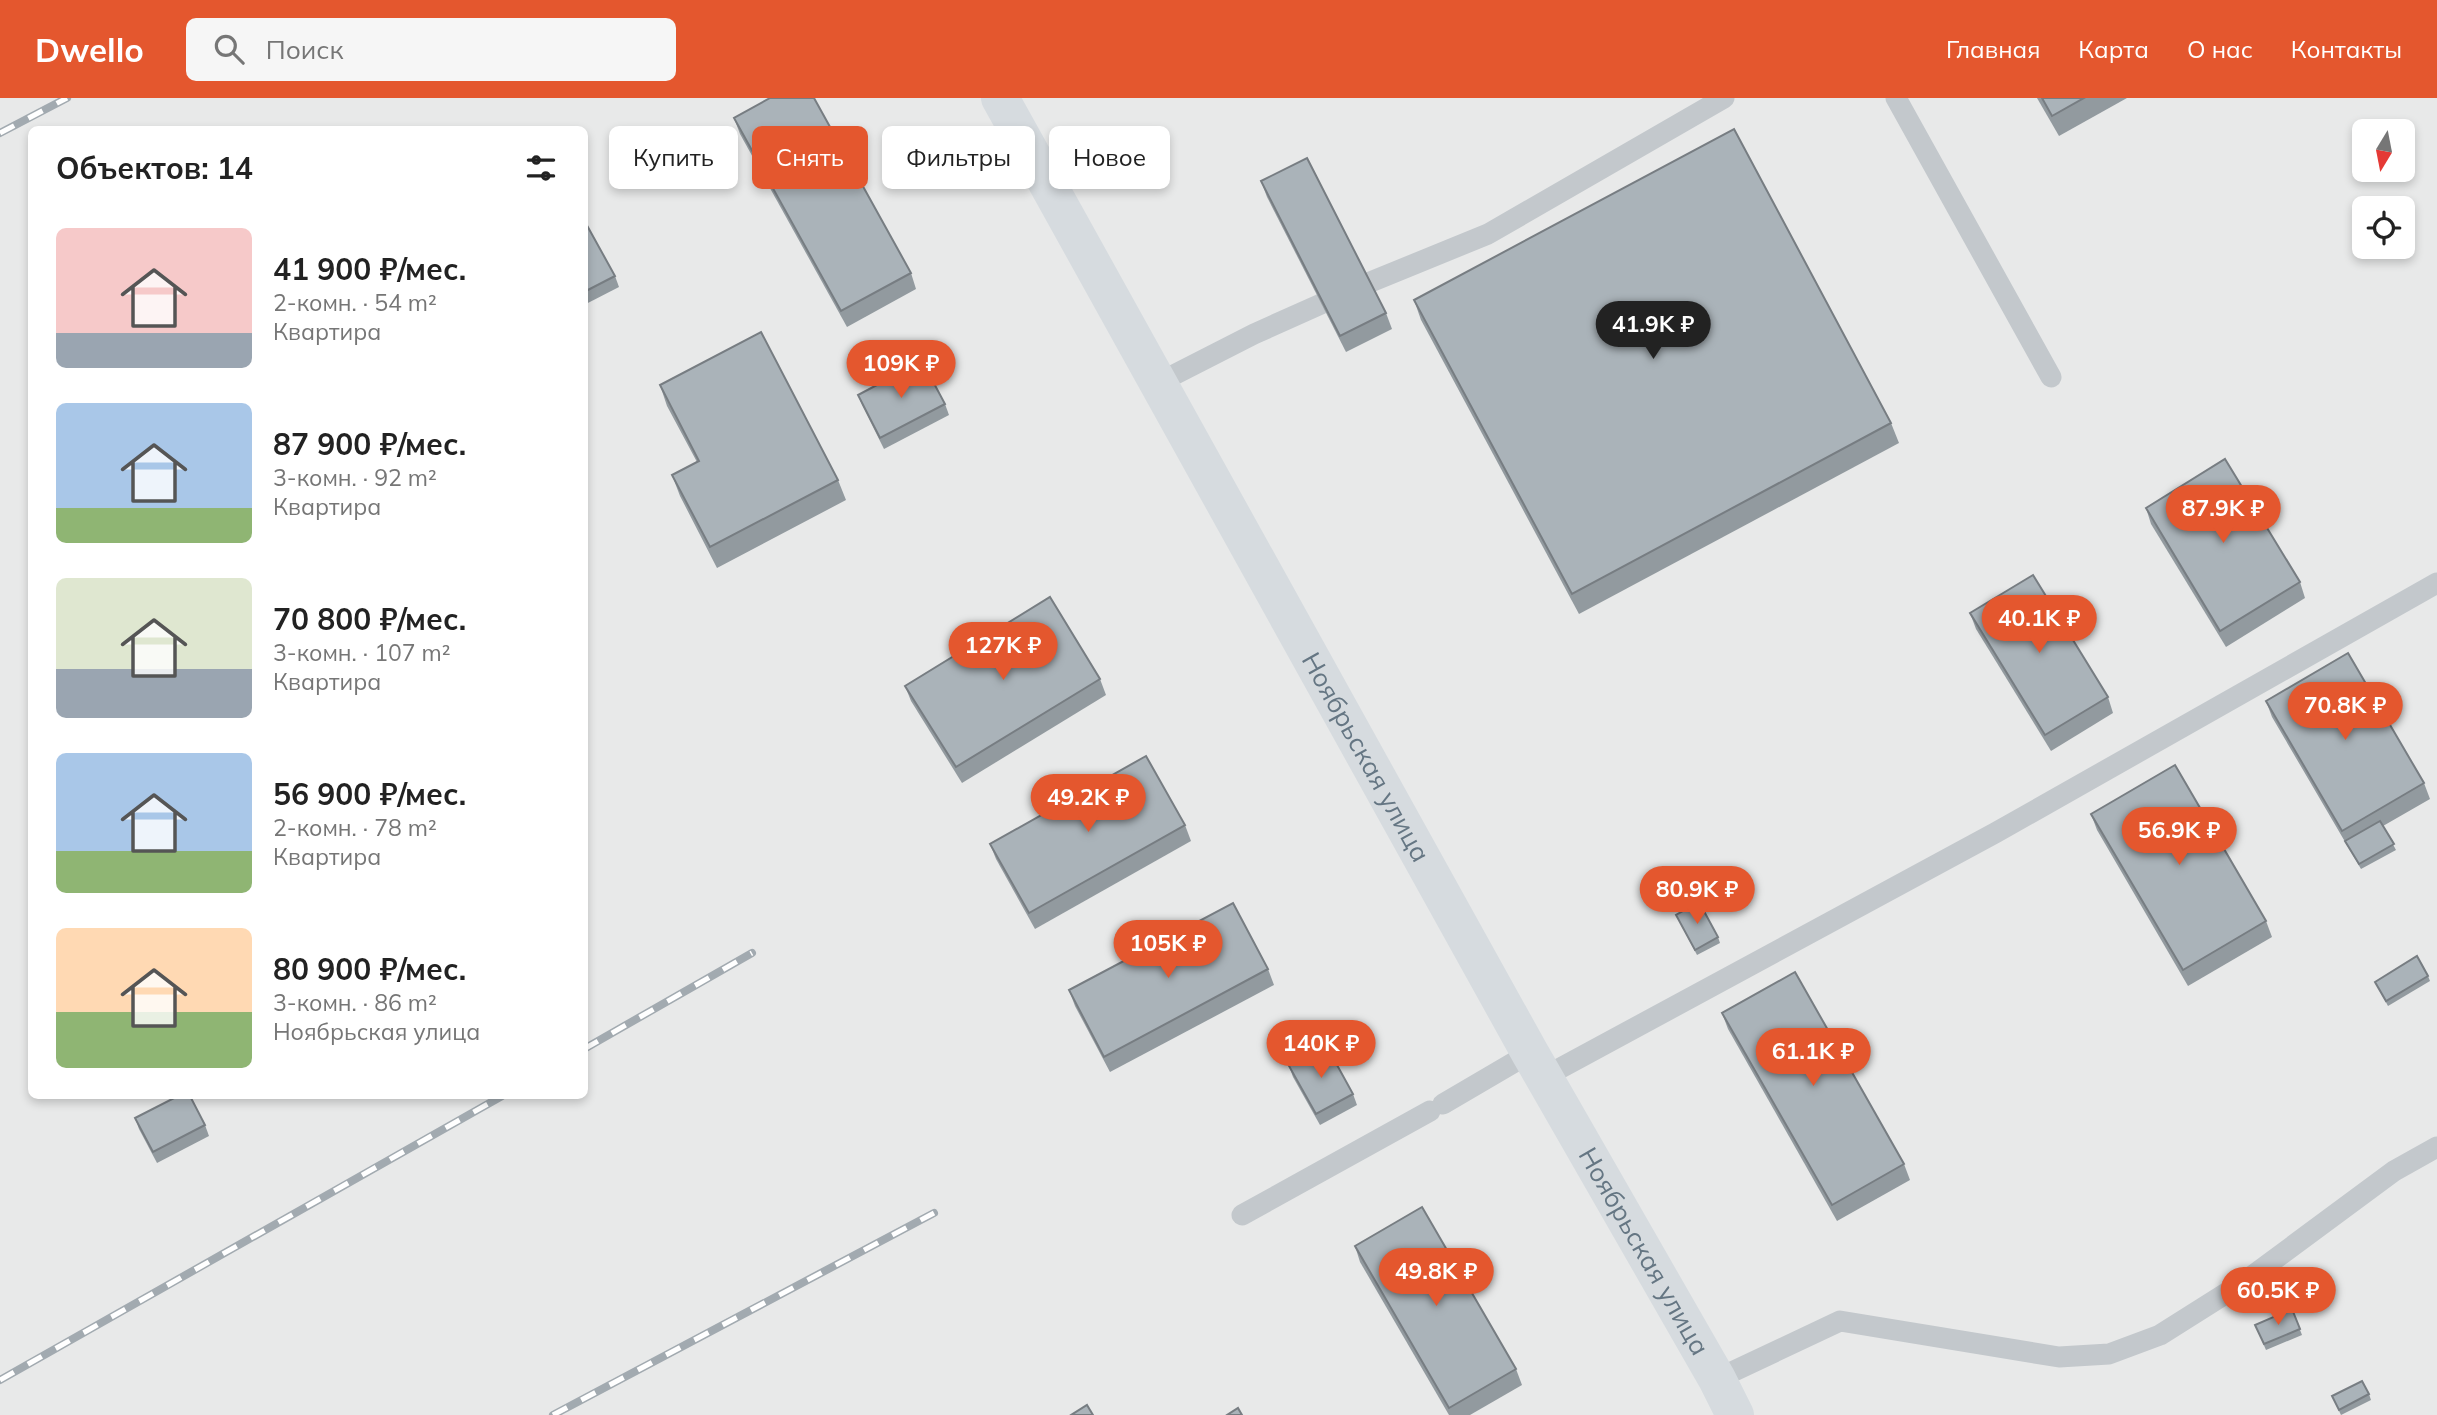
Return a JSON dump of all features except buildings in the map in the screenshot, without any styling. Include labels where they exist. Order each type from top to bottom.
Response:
[{"type":"main road","name":"Ноябрьская улица","points":[[1000,98],[1537,1065],[1735,1415]]},
{"type":"lane","points":[[1368,283],[1488,234],[1724,98]]},
{"type":"lane","points":[[1896,98],[2051,377]]},
{"type":"lane","points":[[1158,383],[1254,334],[1321,304]]},
{"type":"lane","points":[[1242,1215],[1437,1107],[1537,1065],[1995,834],[2437,583]]},
{"type":"lane","points":[[1717,1379],[1840,1321],[2059,1357],[2109,1354],[2160,1335],[2244,1282],[2394,1171],[2437,1147]]},
{"type":"shaded area","points":[[0,98],[2437,98],[2437,1415],[0,1415]]},
{"type":"railway","points":[[0,133],[67,98]]},
{"type":"railway","points":[[588,1047],[752,953]]},
{"type":"railway","points":[[0,1380],[497,1099]]},
{"type":"railway","points":[[553,1415],[934,1213]]}]
